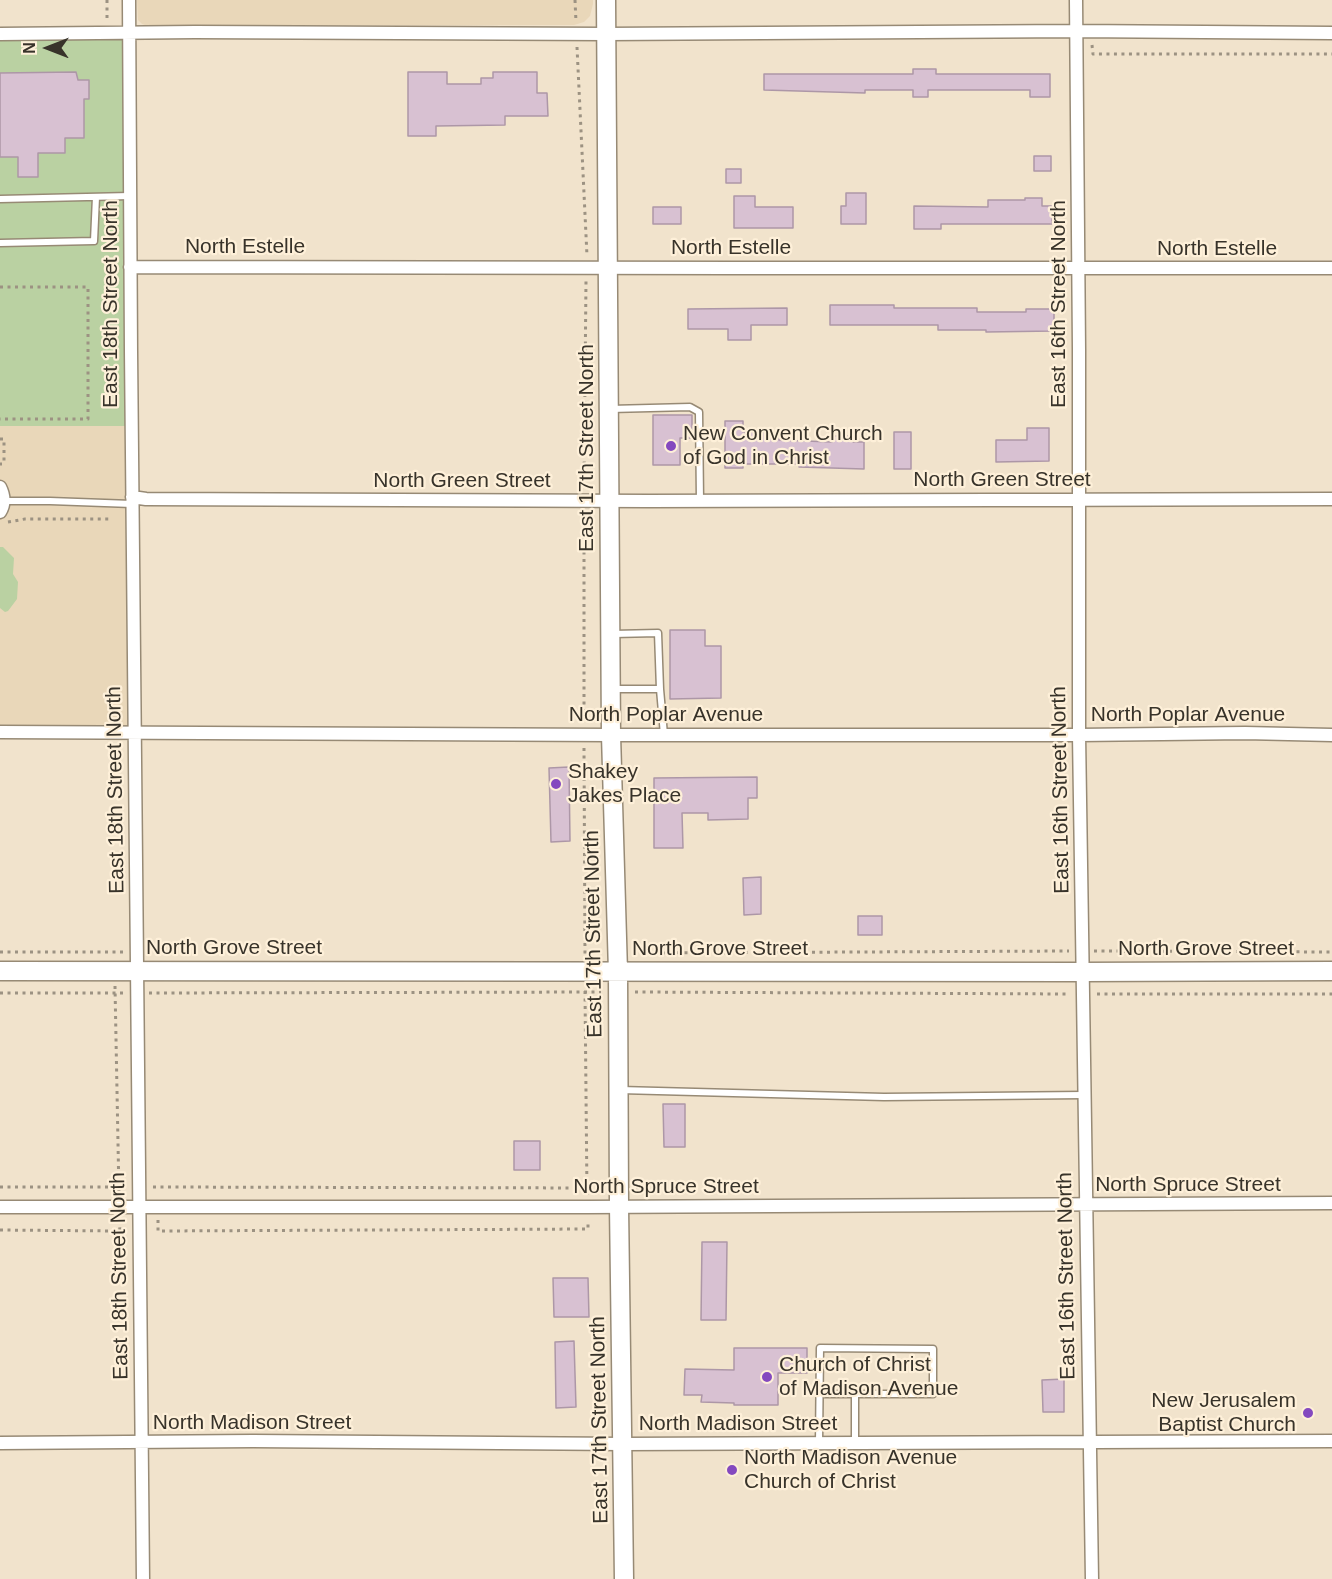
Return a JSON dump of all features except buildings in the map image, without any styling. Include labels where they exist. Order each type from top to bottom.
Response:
[{"type":"street","name":"East 18th Street North","points":[[129,0],[143,1579]]},
{"type":"street","name":"East 17th Street North","points":[[606,0],[611,735],[618,972],[624,1579]]},
{"type":"street","name":"East 16th Street North","points":[[1076,0],[1079,735],[1092,1579]]},
{"type":"street","points":[[0,34],[1076,31],[1332,33]]},
{"type":"street","name":"North Estelle","points":[[130,267],[1332,268]]},
{"type":"street","points":[[0,487],[4,512]]},
{"type":"street","name":"North Green Street","points":[[132,500],[1332,499]]},
{"type":"street","name":"North Poplar Avenue","points":[[0,732],[611,735],[1245,733],[1332,735]]},
{"type":"street","name":"North Grove Street","points":[[0,970],[1332,971]]},
{"type":"street","name":"North Spruce Street","points":[[0,1207],[587,1201],[619,1197],[1085,1205],[1332,1203]]},
{"type":"street","name":"North Madison Street","points":[[0,1443],[1332,1441]]},
{"type":"lane","points":[[0,199],[130,196]]},
{"type":"lane","points":[[0,243],[94,241],[96,197]]},
{"type":"lane","points":[[609,409],[690,407],[699,412],[700,501]]},
{"type":"lane","points":[[4,512],[50,501],[132,500]]},
{"type":"lane","points":[[610,634],[658,633],[664,735]]},
{"type":"lane","points":[[611,689],[660,689]]},
{"type":"lane","points":[[619,1090],[884,1097],[1084,1095]]},
{"type":"lane","points":[[819,1443],[820,1348],[933,1349],[933,1394],[820,1394]]},
{"type":"lane","points":[[855,1394],[855,1443]]},
{"type":"path","points":[[0,1230],[588,1229],[584,734],[584,406],[587,242],[575,0]]},
{"type":"path","points":[[1091,31],[1094,54],[1332,54]]},
{"type":"path","points":[[0,287],[88,287],[88,419],[0,419]]},
{"type":"path","points":[[0,439],[4,439],[2,464]]},
{"type":"path","points":[[4,512],[25,519],[111,519]]},
{"type":"path","points":[[115,952],[120,1231]]},
{"type":"path","points":[[701,953],[1332,952]]},
{"type":"path","points":[[0,993],[1332,994]]},
{"type":"path","points":[[0,1187],[587,1188],[619,1197],[655,1188]]},
{"type":"path","points":[[587,1188],[587,1201]]},
{"type":"path","points":[[157,1207],[158,1231]]},
{"type":"shaded area","points":[[137,0],[593,0],[593,4],[590,16],[584,22],[574,25],[148,26],[138,20]]},
{"type":"shaded area","points":[[0,426],[132,426],[135,732],[0,731]]},
{"type":"green space","points":[[129,33],[132,426],[0,426],[0,34]]},
{"type":"green space","points":[[0,547],[3,547],[14,558],[13,574],[18,582],[17,599],[5,612],[0,608]]},
{"type":"place","name":"New Convent Church of God in Christ","points":[[671,446]]},
{"type":"place","name":"Shakey Jakes Place","points":[[556,784]]},
{"type":"place","name":"Church of Christ of Madison Avenue","points":[[767,1377]]},
{"type":"place","name":"New Jerusalem Baptist Church","points":[[1308,1413]]},
{"type":"place","name":"North Madison Avenue Church of Christ","points":[[732,1470]]}]
